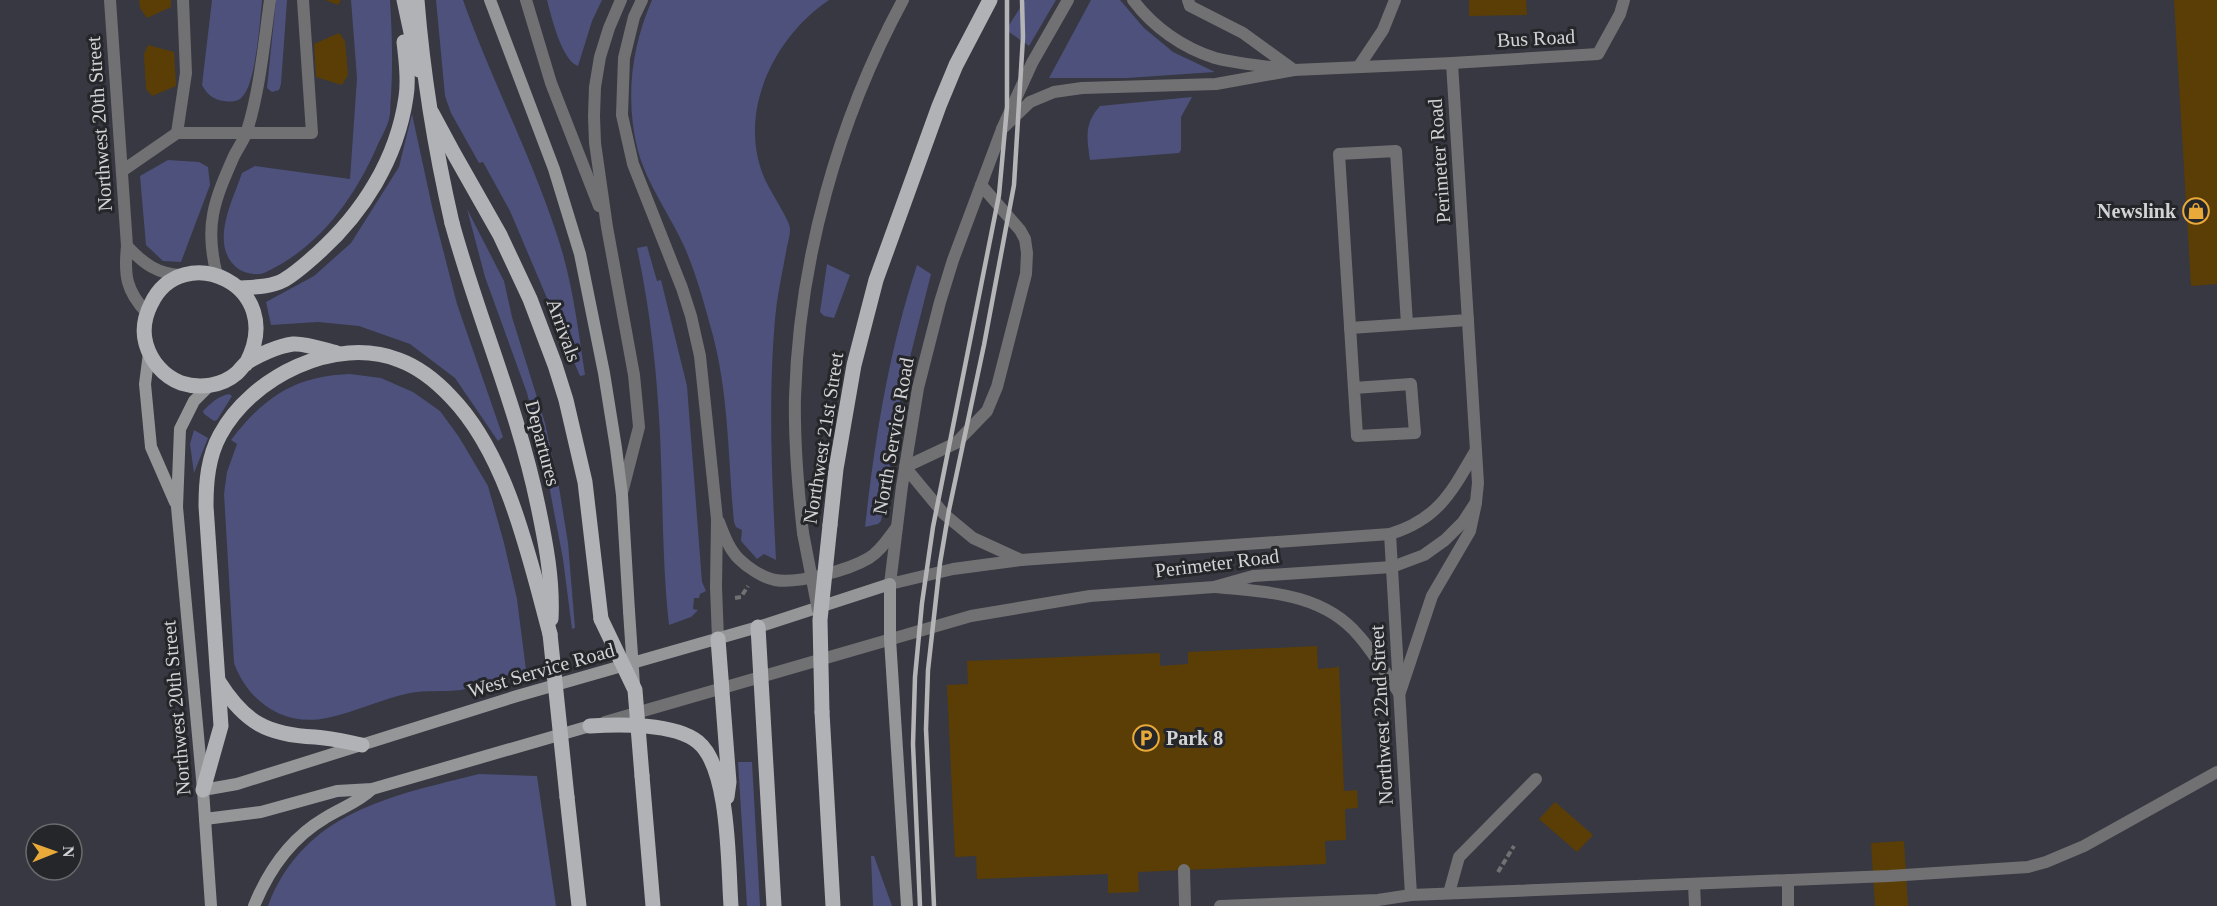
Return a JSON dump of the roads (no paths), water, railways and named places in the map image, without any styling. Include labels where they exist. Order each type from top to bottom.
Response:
[{"type":"main road","points":[[239,288],[270,285],[297,272],[346,228],[371,191],[394,145],[407,95],[402,0]]},
{"type":"main road","name":"Arrivals","points":[[402,0],[417,64],[433,114],[504,243],[530,299],[560,383],[585,482],[601,619],[634,690]]},
{"type":"main road","name":"Departures","points":[[417,0],[430,115],[452,223],[477,306],[514,411],[533,482],[552,592],[550,634],[579,906]]},
{"type":"main road","name":"Northwest 21st Street","points":[[832,906],[822,712],[820,620],[836,469],[852,375],[864,322],[890,235],[956,65],[990,0]]},
{"type":"main road","points":[[201,273],[217,275],[239,288],[250,301],[256,316],[257,333],[254,349],[246,363],[236,374],[223,382],[209,386],[180,383],[167,376],[149,353],[145,340],[147,313],[152,300],[171,281],[183,275],[201,273]]},
{"type":"main road","points":[[246,363],[267,352],[294,344],[346,354],[384,356],[400,360],[436,382],[468,416],[506,488],[527,547],[550,634]]},
{"type":"main road","points":[[203,790],[221,726],[206,506],[208,470],[216,444],[240,405],[274,378],[327,357],[346,354]]},
{"type":"main road","points":[[758,627],[774,906]]},
{"type":"main road","points":[[718,639],[729,782],[725,814]]},
{"type":"main road","points":[[217,680],[236,706],[268,729],[295,737],[315,737],[362,745]]},
{"type":"main road","points":[[634,690],[653,906]]},
{"type":"main road","points":[[590,726],[629,725],[685,735],[697,741],[711,758],[725,814],[731,906]]},
{"type":"street","name":"Northwest 20th Street","points":[[110,0],[127,246],[124,270],[134,299],[147,313]]},
{"type":"street","points":[[177,133],[186,73],[183,0]]},
{"type":"street","points":[[184,23],[192,0]]},
{"type":"street","points":[[217,275],[210,246],[211,218],[225,176],[246,133],[260,70],[270,0]]},
{"type":"street","points":[[122,171],[177,133],[312,133],[303,0]]},
{"type":"street","points":[[490,0],[554,169],[580,254],[608,396],[622,495],[634,690]]},
{"type":"street","points":[[526,0],[551,83],[608,227]]},
{"type":"street","points":[[621,0],[609,27],[600,57],[595,97],[595,143],[631,354],[639,427],[622,495]]},
{"type":"street","points":[[642,0],[634,17],[624,58],[622,115],[636,175],[669,251],[691,316],[705,395],[717,519],[718,639]]},
{"type":"street","points":[[820,620],[803,533],[795,444],[795,395],[811,259],[850,116],[903,0]]},
{"type":"street","name":"North Service Road","points":[[907,906],[890,639],[890,584],[918,388],[940,302],[1002,129],[1032,63],[1068,0]]},
{"type":"street","points":[[1133,0],[1164,32],[1191,48],[1216,58],[1294,70]]},
{"type":"street","points":[[1188,0],[1190,6],[1243,33],[1294,70]]},
{"type":"street","points":[[1359,66],[1383,30],[1395,0]]},
{"type":"street","name":"Bus Road","points":[[1452,63],[1598,54],[1620,14],[1624,0]]},
{"type":"street","points":[[1002,129],[1030,102],[1054,92],[1082,88],[1216,84],[1294,70],[1452,63]]},
{"type":"street","name":"Perimeter Road","points":[[890,639],[971,616],[1056,600],[1214,587],[1253,576],[1392,567],[1424,555],[1445,540],[1463,522],[1476,502],[1478,483],[1452,63]]},
{"type":"street","points":[[1354,388],[1411,384],[1414,433],[1357,436],[1339,154],[1396,151],[1407,324]]},
{"type":"street","points":[[981,186],[1020,230],[1025,239],[1027,253],[1026,274],[997,387],[987,411],[956,443],[905,467],[944,514],[973,538],[1021,560]]},
{"type":"street","points":[[127,246],[154,270],[168,275],[183,275]]},
{"type":"street","points":[[1350,328],[1468,320]]},
{"type":"street","name":"Northwest 20th Street","points":[[149,353],[145,384],[151,447],[177,507]]},
{"type":"street","name":"Northwest 20th Street","points":[[209,386],[194,401],[180,429],[177,507],[203,790],[211,906]]},
{"type":"street","name":"Perimeter Road","points":[[890,584],[953,569],[1021,560],[1390,534],[1408,529],[1426,519],[1448,497],[1476,450]]},
{"type":"street","points":[[1399,693],[1432,596],[1470,531],[1476,502]]},
{"type":"street","points":[[717,519],[730,548],[739,559],[757,572],[774,580],[800,579],[827,574],[869,557],[882,546],[897,527]]},
{"type":"street","name":"Northwest 22nd Street","points":[[1390,534],[1411,895]]},
{"type":"street","name":"West Service Road","points":[[203,790],[237,784],[517,696],[758,627],[890,584]]},
{"type":"street","points":[[1214,587],[1275,593],[1303,599],[1324,607],[1341,618],[1359,636],[1399,693]]},
{"type":"street","points":[[205,819],[261,812],[337,791],[372,789],[890,639]]},
{"type":"street","points":[[1220,906],[1378,900],[1449,893],[1889,876],[2028,867],[2084,846],[2217,772]]},
{"type":"street","points":[[1449,893],[1459,857],[1536,779]]},
{"type":"street","points":[[254,906],[269,873],[312,825],[362,799],[372,789]]},
{"type":"street","points":[[1184,870],[1185,906]]},
{"type":"street","points":[[1788,880],[1788,906]]},
{"type":"street","points":[[1694,884],[1695,906]]},
{"type":"railway","points":[[920,906],[913,744],[915,677],[922,603],[933,527],[999,195],[1007,107],[1007,0]]},
{"type":"railway","points":[[934,906],[926,729],[928,670],[940,563],[949,510],[984,345],[1014,185],[1023,37],[1022,0]]},
{"type":"place","name":"Newslink","points":[[2196,211]]},
{"type":"place","name":"Park 8","points":[[1146,738]]}]
